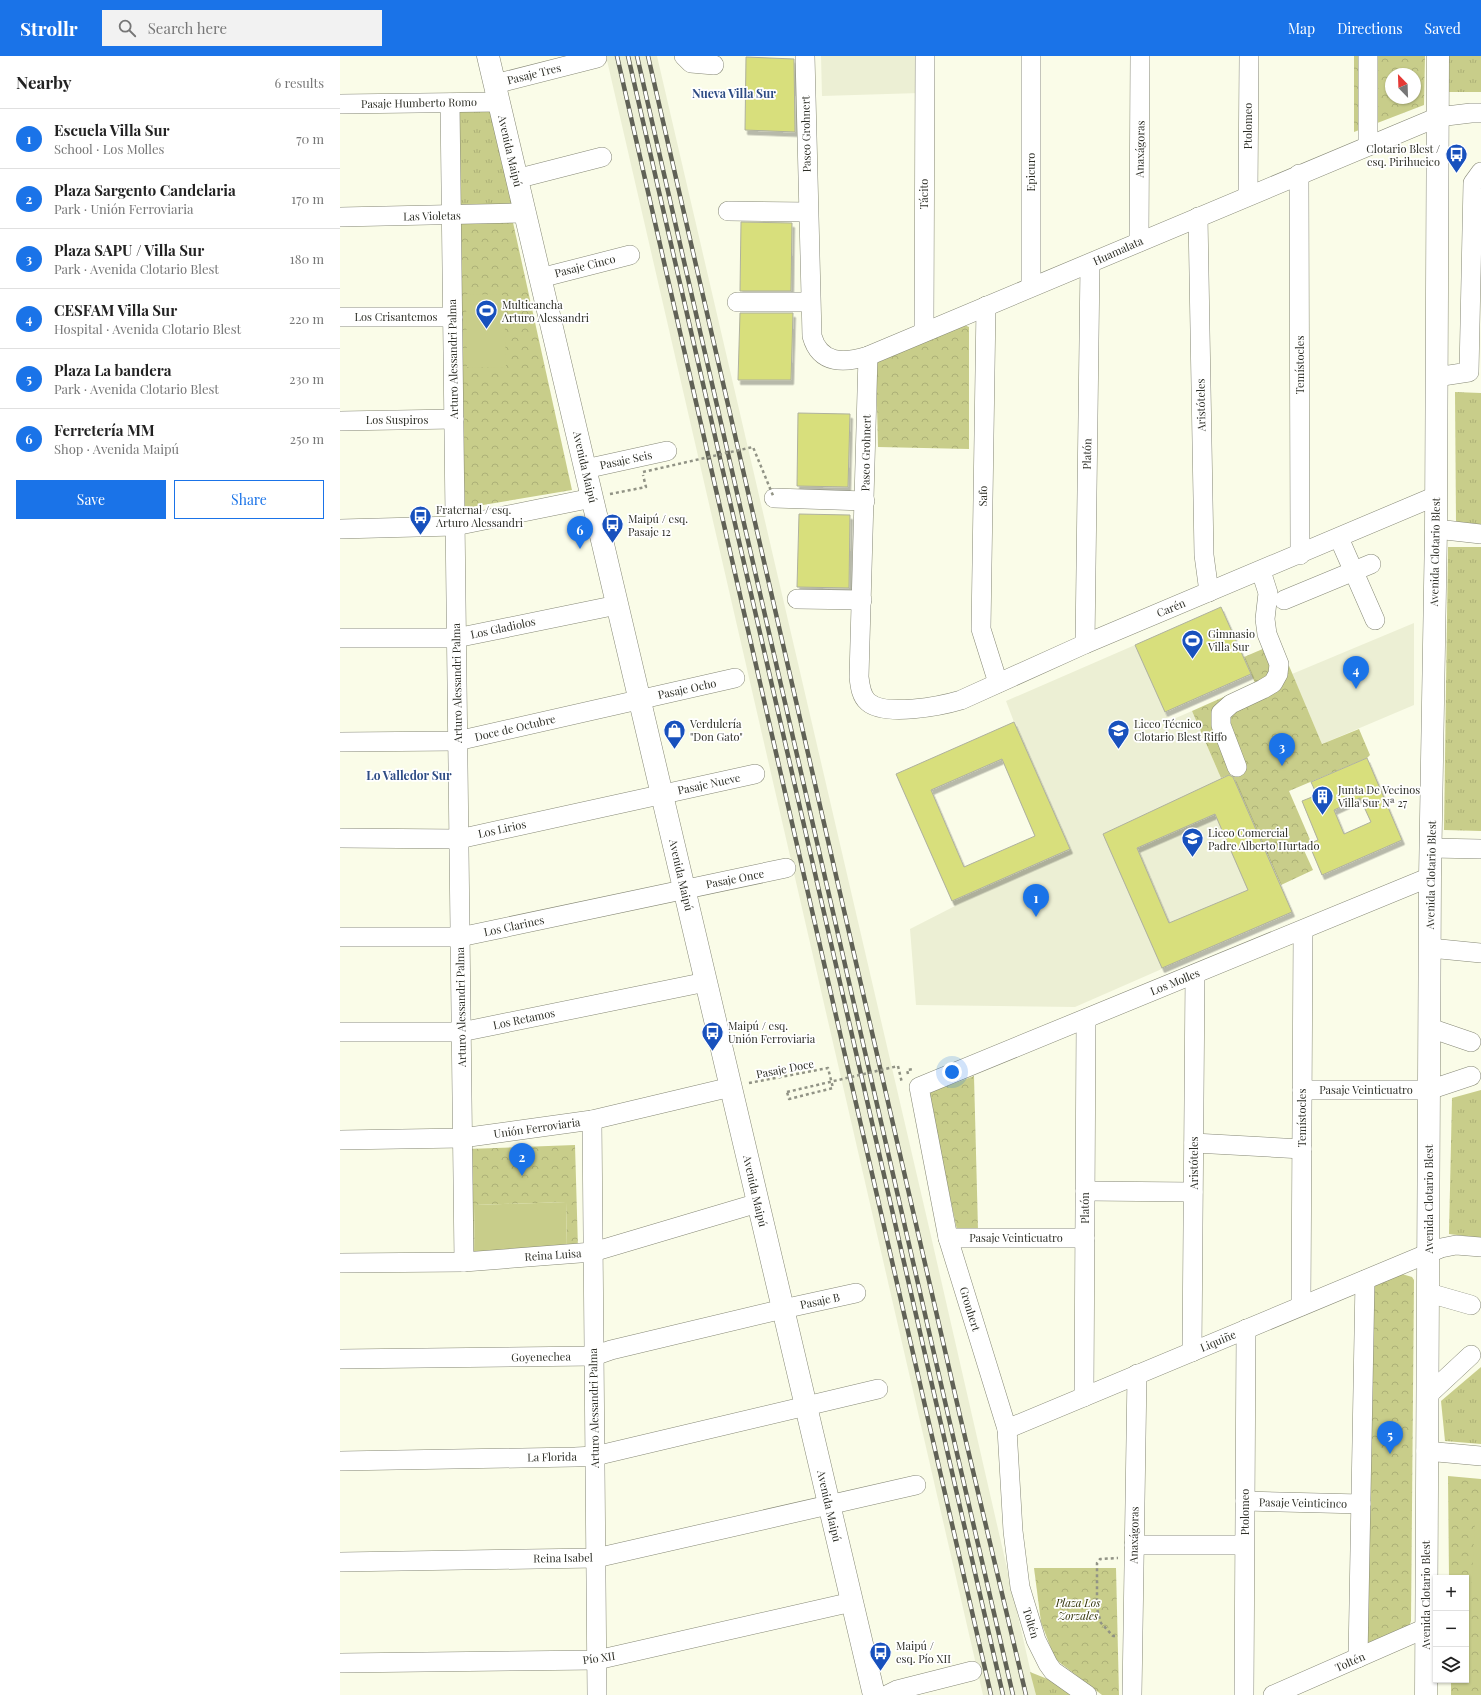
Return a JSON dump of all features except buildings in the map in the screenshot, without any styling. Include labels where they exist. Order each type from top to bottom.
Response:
[{"type":"main road","name":"Avenida Maipú","points":[[488,56],[706,982],[738,1086],[758,1203],[874,1695]]},
{"type":"main road","name":"Avenida Clotario Blest","points":[[1426,1695],[1430,877],[1436,529],[1438,56]]},
{"type":"street","points":[[684,56],[691,63],[714,65]]},
{"type":"street","name":"Paseo Grohnert","points":[[805,56],[810,302],[812,330]]},
{"type":"street","name":"Tácito","points":[[924,56],[924,332]]},
{"type":"street","name":"Epicuro","points":[[1031,56],[1031,287]]},
{"type":"street","name":"Anaxágoras","points":[[1139,242],[1140,56]]},
{"type":"street","name":"Ptolomeo","points":[[1248,196],[1249,56]]},
{"type":"street","points":[[1368,56],[1368,146]]},
{"type":"street","name":"Pasaje Tres","points":[[497,93],[597,58]]},
{"type":"street","name":"Pasaje Humberto Romo","points":[[340,104],[450,103],[497,93]]},
{"type":"street","name":"Arturo Alessandri Palma","points":[[450,103],[464,1262]]},
{"type":"street","name":"Huamalata","points":[[812,330],[818,350],[828,358],[834,360],[851,360],[868,356],[1438,117],[1481,113]]},
{"type":"street","points":[[516,178],[602,157]]},
{"type":"street","points":[[1436,377],[1469,372],[1473,183],[1481,172]]},
{"type":"street","name":"Temístocles","points":[[1299,174],[1300,555]]},
{"type":"street","points":[[728,211],[808,212]]},
{"type":"street","name":"Las Violetas","points":[[340,217],[524,213]]},
{"type":"street","name":"Aristóteles","points":[[1198,217],[1204,555],[1209,592]]},
{"type":"street","name":"Pasaje Cinco","points":[[540,278],[630,255]]},
{"type":"street","name":"Platón","points":[[1085,644],[1090,264]]},
{"type":"street","points":[[737,302],[810,302]]},
{"type":"street","name":"Safo","points":[[986,306],[981,629],[998,683]]},
{"type":"street","name":"Los Crisantemos","points":[[340,317],[453,317]]},
{"type":"street","name":"Paseo Grohnert","points":[[868,356],[859,677],[862,692],[869,703],[876,707],[891,710],[903,710]]},
{"type":"street","name":"Los Suspiros","points":[[340,421],[454,419]]},
{"type":"street","name":"Pasaje Seis","points":[[585,469],[667,451]]},
{"type":"street","name":"Carén","points":[[903,710],[951,703],[1085,644],[1300,555],[1436,496]]},
{"type":"street","points":[[340,529],[455,526],[592,498]]},
{"type":"street","name":"Paseo Grohnert","points":[[774,498],[865,501]]},
{"type":"street","points":[[1436,529],[1481,534]]},
{"type":"street","points":[[1339,538],[1363,568],[1375,620]]},
{"type":"street","points":[[1284,600],[1363,568]]},
{"type":"street","points":[[1237,767],[1221,725],[1221,713],[1231,704],[1273,683],[1278,674],[1279,664],[1267,634],[1265,619],[1268,593],[1261,571]]},
{"type":"street","points":[[797,598],[862,600]]},
{"type":"street","name":"Los Gladiolos","points":[[340,638],[456,638],[617,604]]},
{"type":"street","name":"Pasaje Ocho","points":[[639,699],[735,678]]},
{"type":"street","name":"Doce de Octubre","points":[[340,742],[458,741],[639,699]]},
{"type":"street","name":"Pasaje Nueve","points":[[662,794],[755,774]]},
{"type":"street","name":"Los Lirios","points":[[340,838],[459,839],[662,794]]},
{"type":"street","points":[[1431,848],[1481,849]]},
{"type":"street","name":"Pasaje Once","points":[[684,889],[786,868]]},
{"type":"street","name":"Los Molles","points":[[919,1087],[1430,877]]},
{"type":"street","name":"Los Clarines","points":[[340,937],[460,937],[684,889]]},
{"type":"street","name":"Temístocles","points":[[1301,1306],[1303,930]]},
{"type":"street","points":[[1430,948],[1481,953]]},
{"type":"street","name":"Aristóteles","points":[[1192,1352],[1195,974]]},
{"type":"street","name":"Los Retamos","points":[[340,1032],[461,1032],[706,982]]},
{"type":"street","name":"Platón","points":[[1084,1397],[1086,1019]]},
{"type":"street","points":[[1430,1028],[1471,1042]]},
{"type":"street","name":"Pasaje Veinticuatro","points":[[1302,1090],[1429,1090],[1471,1076]]},
{"type":"street","name":"Unión Ferroviaria","points":[[340,1140],[462,1138],[592,1120],[738,1086]]},
{"type":"street","name":"Gronhert","points":[[919,1087],[948,1238],[1007,1429],[1013,1531]]},
{"type":"street","name":"Arturo Alessandri Palma","points":[[592,1120],[597,1695]]},
{"type":"street","points":[[1194,1143],[1302,1149]]},
{"type":"street","points":[[1085,1191],[1193,1192]]},
{"type":"street","name":"Reina Luisa","points":[[340,1263],[464,1262],[593,1252],[758,1203]]},
{"type":"street","name":"Pasaje Veinticuatro","points":[[948,1238],[1084,1238]]},
{"type":"street","name":"Liquiñe","points":[[1007,1429],[1429,1253],[1456,1245],[1481,1246]]},
{"type":"street","points":[[1358,1658],[1364,1280]]},
{"type":"street","name":"Pasaje B","points":[[783,1309],[856,1293]]},
{"type":"street","points":[[1429,1293],[1472,1305]]},
{"type":"street","name":"Goyenechea","points":[[340,1360],[594,1356],[612,1350],[783,1309]]},
{"type":"street","name":"Ptolomeo","points":[[1244,1695],[1246,1329]]},
{"type":"street","points":[[1427,1396],[1471,1356]]},
{"type":"street","name":"Anaxágoras","points":[[1132,1695],[1137,1374]]},
{"type":"street","name":"La Florida","points":[[340,1461],[595,1456],[878,1389]]},
{"type":"street","points":[[1426,1451],[1481,1456]]},
{"type":"street","name":"Reina Isabel","points":[[340,1562],[596,1558],[916,1485]]},
{"type":"street","name":"Pasaje Veinticinco","points":[[1245,1501],[1361,1504]]},
{"type":"street","name":"Toltén","points":[[1013,1531],[1020,1587],[1039,1649],[1053,1671],[1087,1695]]},
{"type":"street","points":[[1134,1551],[1244,1545]]},
{"type":"street","name":"Pío XII","points":[[340,1664],[596,1660],[852,1602]]},
{"type":"street","name":"Toltén","points":[[1284,1693],[1426,1628]]},
{"type":"street","points":[[886,1695],[897,1690],[972,1671]]},
{"type":"path","points":[[592,498],[646,487],[643,472],[753,447],[774,498]]},
{"type":"path","name":"Pasaje Doce","points":[[738,1086],[828,1068],[833,1088],[789,1099],[787,1092],[898,1066]]},
{"type":"path","points":[[1133,1637],[1113,1636],[1101,1622],[1097,1609],[1097,1563],[1100,1560],[1134,1551]]},
{"type":"shaded area","points":[[606,56],[657,56],[1036,1695],[983,1695]]},
{"type":"shaded area","points":[[821,56],[919,56],[920,93],[822,96]]},
{"type":"shaded area","points":[[1414,623],[1414,705],[1322,744],[1292,674]]},
{"type":"shaded area","points":[[1135,645],[1169,721],[1192,711],[1221,778],[1232,774],[1292,912],[1075,1007],[916,1005],[910,929],[955,906],[952,901],[1070,850],[1006,701]]},
{"type":"green space","points":[[1354,56],[1425,56],[1424,105],[1354,132]]},
{"type":"green space","points":[[1449,56],[1481,56],[1481,92],[1449,92]]},
{"type":"green space","points":[[454,109],[490,109],[513,209],[458,209]]},
{"type":"green space","points":[[512,218],[572,490],[465,508],[455,224]]},
{"type":"green space","name":"Multicancha Arturo Alessandri","points":[[466,294],[504,295],[506,368],[467,367]]},
{"type":"green space","points":[[962,324],[969,327],[969,449],[878,447],[876,364],[882,358]]},
{"type":"green space","points":[[1455,392],[1481,393],[1481,526],[1456,523]]},
{"type":"green space","points":[[1448,547],[1481,547],[1481,831],[1444,830]]},
{"type":"green space","points":[[1279,642],[1322,744],[1359,729],[1370,755],[1367,758],[1289,791],[1311,842],[1302,846],[1313,870],[1281,885],[1232,774],[1221,778],[1192,711],[1255,683],[1244,657]]},
{"type":"green space","points":[[974,1076],[978,1230],[957,1230],[928,1093]]},
{"type":"green space","points":[[1481,1090],[1481,1238],[1449,1234],[1452,1098]]},
{"type":"green space","points":[[575,1145],[578,1249],[567,1250],[566,1202],[474,1205],[475,1252],[471,1253],[468,1149]]},
{"type":"green space","points":[[566,1202],[567,1250],[475,1252],[474,1205]]},
{"type":"green space","points":[[1402,1274],[1412,1277],[1414,1280],[1411,1621],[1409,1627],[1365,1645],[1368,1287]]},
{"type":"green space","points":[[1481,1367],[1481,1444],[1445,1441],[1441,1401]]},
{"type":"green space","points":[[1448,1476],[1481,1479],[1481,1695],[1451,1695],[1451,1683],[1469,1683],[1469,1575],[1449,1575]]},
{"type":"green space","points":[[1475,1522],[1481,1523],[1481,1596],[1471,1594]]},
{"type":"green space","name":"Plaza Los Zorzales","points":[[1034,1568],[1116,1568],[1119,1695],[1102,1695],[1055,1659],[1041,1622]]},
{"type":"green space","points":[[1030,1672],[1050,1680],[1071,1695],[1036,1695]]},
{"type":"railway","points":[[617,56],[991,1695]]},
{"type":"railway","points":[[628,56],[1003,1695]]},
{"type":"railway","points":[[637,56],[1013,1695]]},
{"type":"railway","points":[[648,56],[960,1416],[1026,1695]]},
{"type":"place","name":"Clotario Blest / esq. Pirihueico","points":[[1456,174]]},
{"type":"place","name":"Multicancha Arturo Alessandri","points":[[486,330]]},
{"type":"place","name":"Fraternal / esq. Arturo Alessandri","points":[[420,536]]},
{"type":"place","name":"Maipú / esq. Pasaje 12","points":[[613,544]]},
{"type":"place","name":"Ferretería MM","points":[[580,549]]},
{"type":"place","name":"Gimnasio Villa Sur","points":[[1193,660]]},
{"type":"place","name":"CESFAM Villa Sur","points":[[1356,689]]},
{"type":"place","name":"Verdulería \"Don Gato\"","points":[[674,750]]},
{"type":"place","name":"Liceo Técnico Clotario Blest Riffo","points":[[1118,750]]},
{"type":"place","name":"Plaza SAPU / Villa Sur","points":[[1282,766]]},
{"type":"place","name":"Junta De Vecinos Villa Sur Nª 27","points":[[1322,816]]},
{"type":"place","name":"Liceo Comercial Padre Alberto Hurtado","points":[[1192,858]]},
{"type":"place","name":"Escuela Villa Sur","points":[[1036,917]]},
{"type":"place","name":"Maipú / esq. Unión Ferroviaria","points":[[712,1052]]},
{"type":"place","name":"Plaza Sargento Candelaria","points":[[522,1176]]},
{"type":"place","name":"Plaza La bandera","points":[[1390,1454]]},
{"type":"place","name":"Maipú / esq. Pío XII","points":[[881,1672]]},
{"type":"district","name":"Nueva Villa Sur","points":[[734,94]]},
{"type":"district","name":"Lo Valledor Sur","points":[[409,776]]}]
